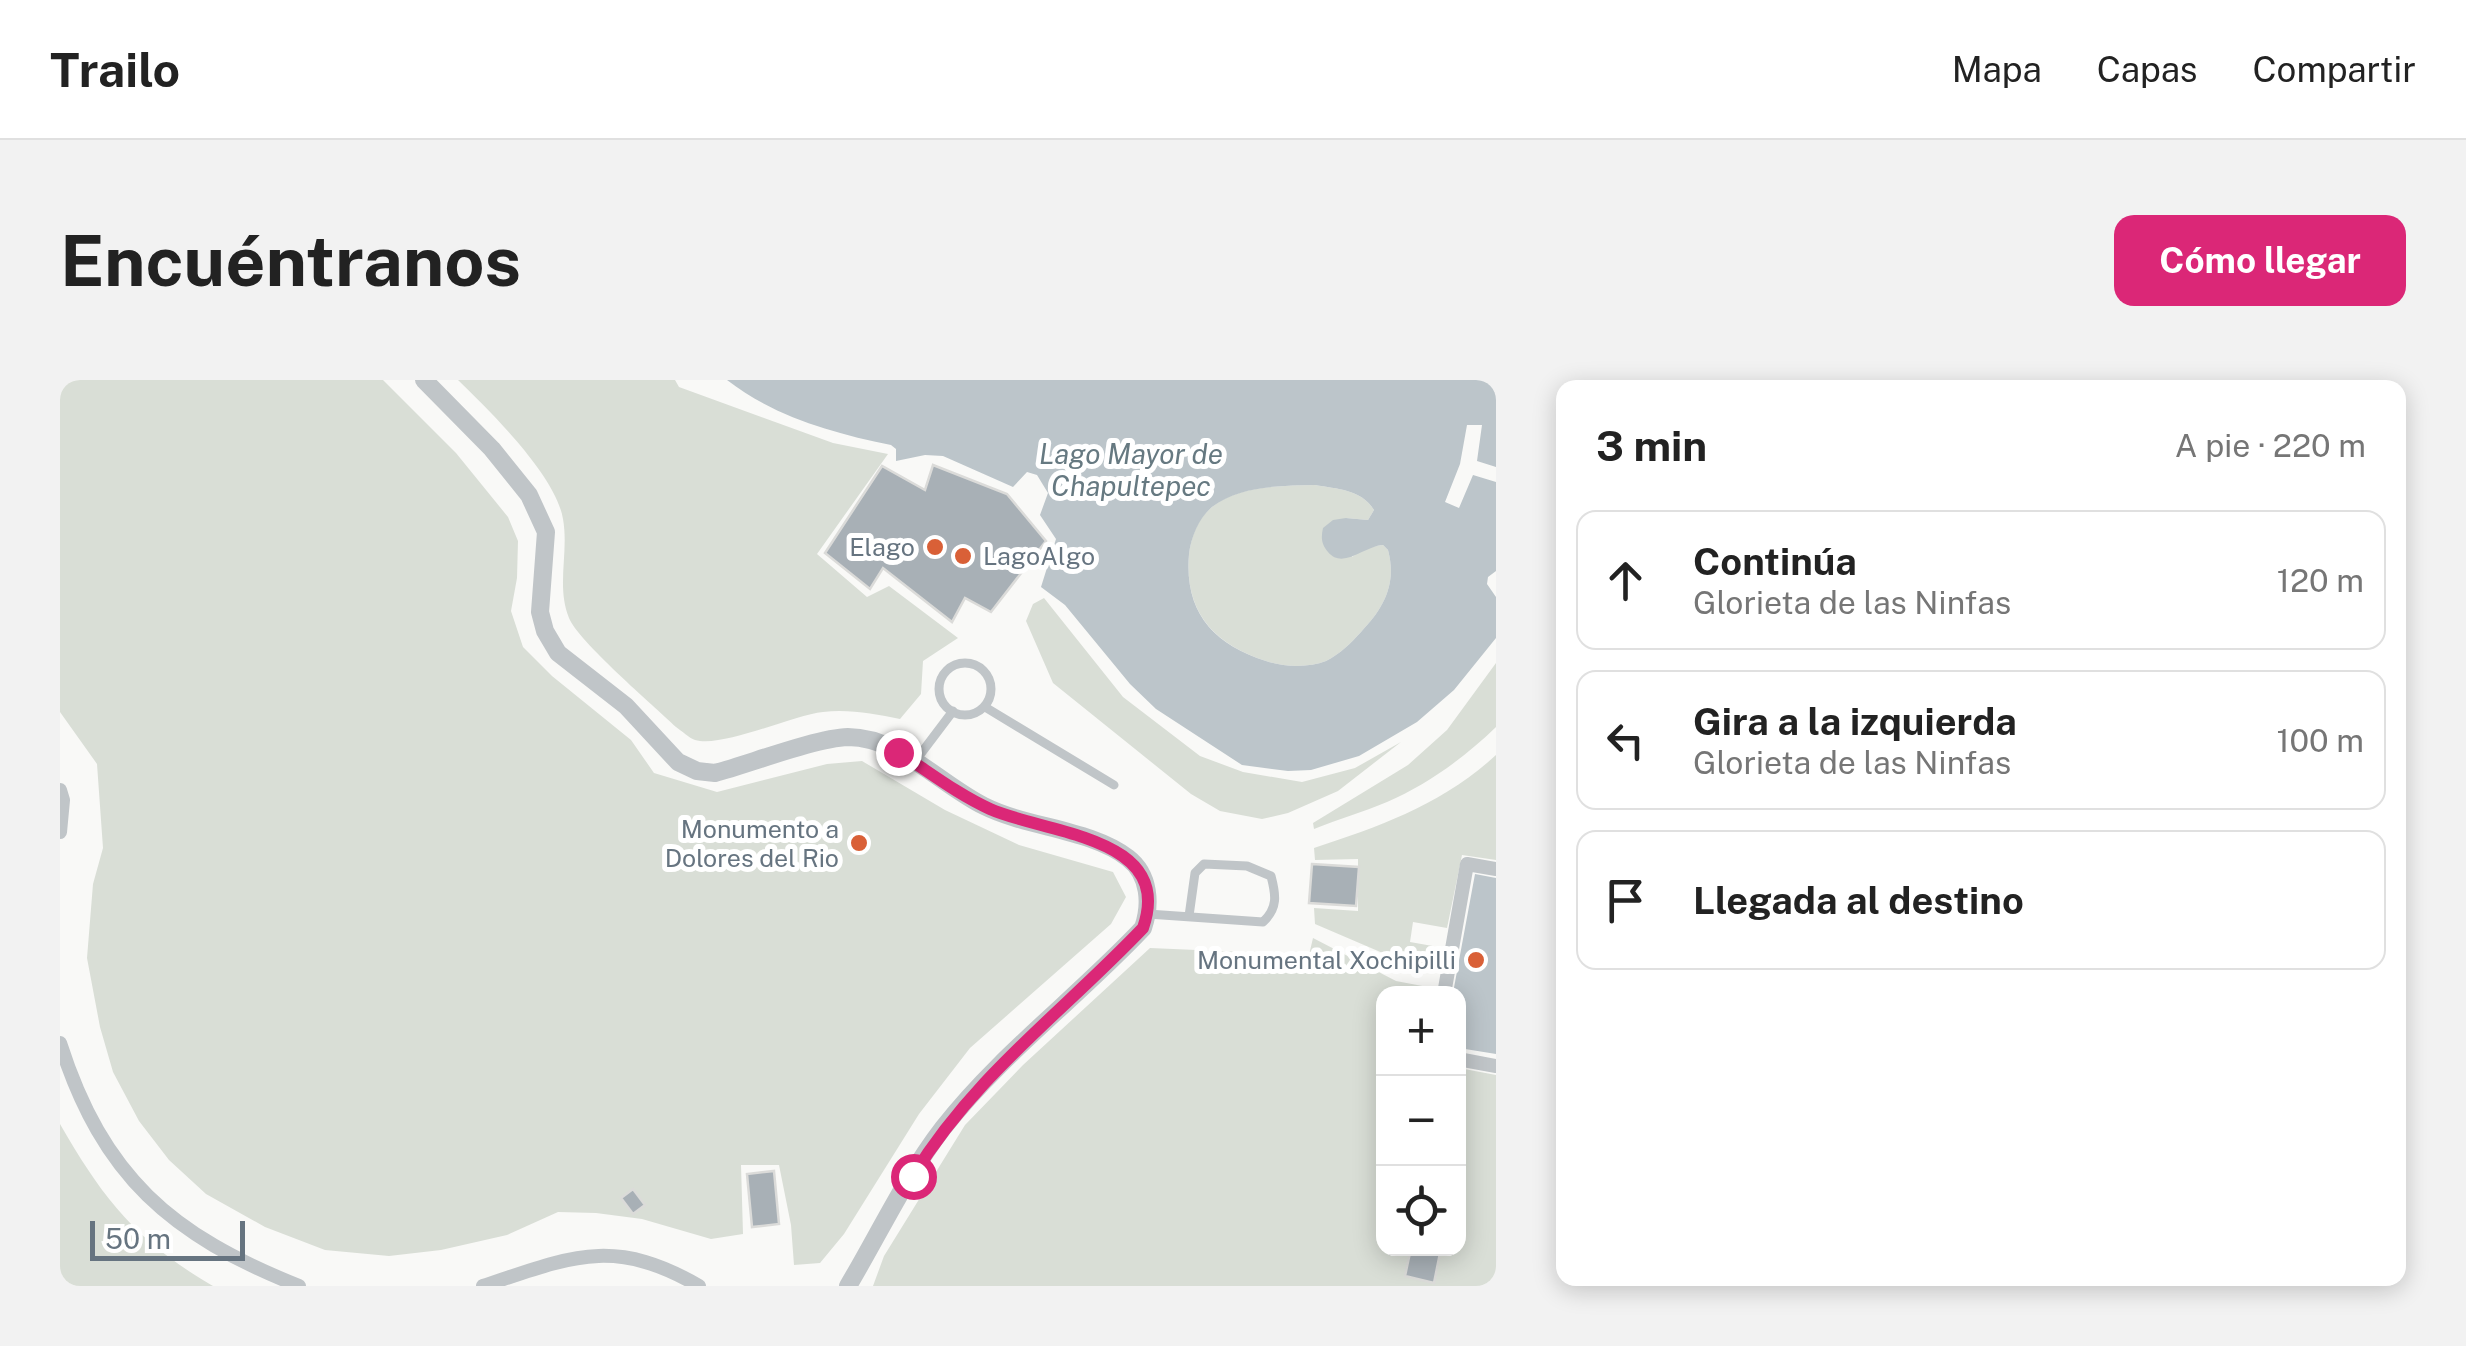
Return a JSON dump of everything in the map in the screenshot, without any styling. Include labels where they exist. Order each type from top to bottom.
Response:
[{"type":"street","points":[[424,380],[492,449],[529,495],[546,532],[540,612],[544,631],[558,652],[626,706],[678,762],[697,772],[714,773],[846,737],[868,739],[914,762],[986,807],[1103,843],[1131,860],[1144,879],[1148,914],[1143,928],[989,1075],[940,1132],[848,1286]]},
{"type":"street","points":[[60,790],[60,832]]},
{"type":"street","points":[[1445,986],[1467,864],[1496,869]]},
{"type":"street","points":[[60,1043],[78,1094],[111,1155],[150,1199],[190,1232],[242,1263],[299,1286]]},
{"type":"street","points":[[1466,1060],[1496,1066]]},
{"type":"street","points":[[482,1286],[556,1261],[609,1254],[654,1264],[700,1286]]},
{"type":"lane","points":[[968,663],[978,667],[989,678],[991,695],[985,707],[970,715],[953,711],[942,698],[940,688],[948,669],[968,663]]},
{"type":"lane","points":[[985,707],[1114,785]]},
{"type":"lane","points":[[914,762],[953,711]]},
{"type":"lane","points":[[1148,914],[1263,922],[1272,914],[1276,896],[1270,876],[1247,866],[1204,864],[1196,872],[1189,916]]},
{"type":"shaded area","points":[[60,380],[383,380],[456,453],[508,517],[518,541],[511,611],[523,647],[552,676],[631,740],[654,773],[717,792],[827,764],[862,761],[945,810],[1019,845],[1113,872],[1126,897],[1111,924],[970,1048],[919,1114],[844,1234],[820,1263],[794,1265],[779,1165],[741,1165],[743,1234],[711,1239],[642,1219],[558,1212],[507,1235],[441,1250],[389,1256],[325,1250],[265,1227],[206,1194],[169,1160],[139,1121],[113,1072],[100,1027],[87,958],[93,884],[103,848],[97,764],[60,712]]},
{"type":"shaded area","points":[[458,380],[675,380],[679,387],[833,443],[888,454],[817,554],[867,597],[889,586],[958,638],[923,661],[921,694],[900,719],[823,712],[723,739],[693,739],[618,673],[575,628],[563,594],[564,532],[558,502],[520,445]]},
{"type":"shaded area","points":[[1315,485],[1355,494],[1369,503],[1374,510],[1368,520],[1346,518],[1352,557],[1365,548],[1383,545],[1390,562],[1389,585],[1376,614],[1336,655],[1312,665],[1273,663],[1231,645],[1206,623],[1192,593],[1191,541],[1212,507],[1235,494],[1261,488]]},
{"type":"shaded area","points":[[1044,598],[1123,697],[1200,756],[1243,772],[1302,782],[1355,768],[1401,742],[1338,791],[1288,813],[1262,819],[1220,811],[1191,794],[1053,683],[1026,621],[1033,604]]},
{"type":"shaded area","points":[[1496,663],[1496,727],[1484,738],[1417,787],[1314,829],[1313,823],[1408,765],[1447,730]]},
{"type":"shaded area","points":[[1496,755],[1496,860],[1462,855],[1447,928],[1413,922],[1410,942],[1444,948],[1440,971],[1406,963],[1315,924],[1314,908],[1358,911],[1358,859],[1315,860],[1314,848],[1387,822],[1433,800]]},
{"type":"shaded area","points":[[1313,938],[1396,981],[1422,986],[1376,986],[1376,1256],[1466,1256],[1466,1069],[1496,1075],[1496,1286],[873,1286],[884,1256],[965,1125],[1023,1065],[1150,948],[1309,955]]},
{"type":"shaded area","points":[[60,1124],[91,1175],[124,1217],[163,1253],[213,1286],[60,1286]]},
{"type":"water","name":"Lago Mayor de Chapultepec","points":[[727,380],[1496,380],[1496,571],[1488,577],[1487,584],[1496,597],[1496,638],[1454,690],[1417,722],[1359,756],[1311,770],[1242,765],[1156,709],[1130,684],[1065,605],[1041,587],[1056,539],[1040,515],[1048,493],[1037,475],[1027,472],[1013,487],[943,456],[896,461],[896,449],[891,445],[805,422]],"holes":[[[1315,485],[1340,489],[1369,503],[1374,510],[1368,520],[1333,520],[1323,528],[1322,540],[1328,552],[1340,559],[1383,545],[1390,562],[1389,585],[1376,614],[1345,648],[1326,661],[1312,665],[1273,663],[1231,645],[1206,623],[1191,593],[1190,548],[1203,517],[1223,500],[1248,491]]]},
{"type":"water","points":[[1475,874],[1496,878],[1496,1054],[1466,1049],[1466,986],[1454,986]]},
{"type":"pier","points":[[1467,425],[1482,425],[1477,461],[1496,467],[1496,482],[1473,475],[1459,508],[1445,502],[1460,464]]},
{"type":"building","name":"Elago","points":[[933,465],[1007,494],[1046,541],[991,612],[965,598],[952,622],[883,568],[870,589],[825,553],[882,466],[925,490]]},
{"type":"building","points":[[1312,864],[1359,867],[1356,906],[1309,903]]},
{"type":"building","points":[[774,1171],[779,1224],[752,1227],[747,1174]]},
{"type":"building","points":[[633,1189],[645,1205],[633,1214],[621,1198]]},
{"type":"building","points":[[1409,1256],[1439,1256],[1434,1283],[1405,1276]]},
{"type":"place","name":"Elago","points":[[935,547]]},
{"type":"place","name":"LagoAlgo","points":[[963,556]]},
{"type":"place","name":"Monumento a Dolores del Rio","points":[[859,843]]},
{"type":"place","name":"Monumental Xochipilli","points":[[1476,960]]},
{"type":"route","points":[[898,752],[962,795],[1010,818],[1103,843],[1131,860],[1144,879],[1148,899],[1143,928],[989,1075],[940,1132],[913,1176]]}]
